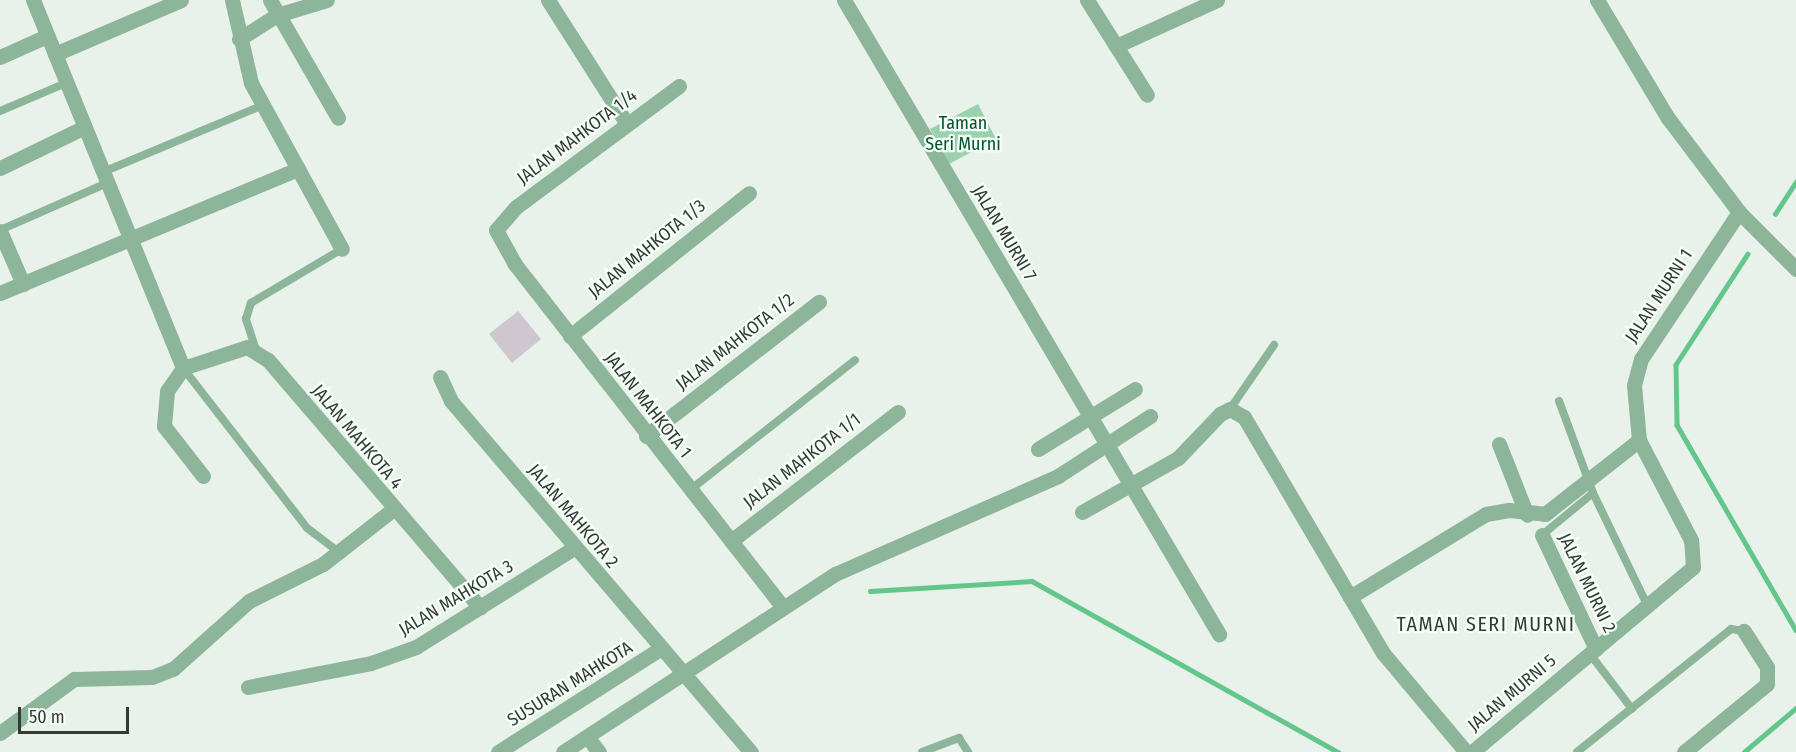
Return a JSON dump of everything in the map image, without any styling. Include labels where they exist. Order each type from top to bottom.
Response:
[{"type":"street","points":[[33,0],[183,368]]},
{"type":"street","points":[[55,54],[181,0]]},
{"type":"street","points":[[232,0],[238,39],[263,105],[342,249]]},
{"type":"street","points":[[270,0],[338,118]]},
{"type":"street","points":[[238,39],[277,15],[327,0]]},
{"type":"street","points":[[548,0],[627,124]]},
{"type":"street","name":"JALAN MURNI 7","points":[[844,0],[1219,634]]},
{"type":"street","points":[[1087,0],[1147,95]]},
{"type":"street","points":[[1116,46],[1217,0]]},
{"type":"street","points":[[1597,0],[1668,118],[1739,212],[1796,270]]},
{"type":"street","points":[[0,57],[47,36]]},
{"type":"street","name":"JALAN MAHKOTA 1/4","points":[[499,221],[679,86]]},
{"type":"street","points":[[0,168],[85,127]]},
{"type":"street","points":[[0,293],[298,169]]},
{"type":"street","name":"JALAN MAHKOTA 1/3","points":[[570,336],[749,193]]},
{"type":"street","name":"JALAN MURNI 1","points":[[1691,540],[1639,440],[1634,386],[1641,359],[1739,212]]},
{"type":"street","name":"JALAN MAHKOTA 1","points":[[499,221],[500,243],[646,436],[783,607]]},
{"type":"street","points":[[0,230],[23,284]]},
{"type":"street","name":"JALAN MAHKOTA 1/2","points":[[646,436],[819,302]]},
{"type":"street","points":[[203,476],[164,426],[167,391],[183,368],[240,346],[256,350]]},
{"type":"street","name":"JALAN MAHKOTA 4","points":[[256,350],[392,510],[480,607]]},
{"type":"street","name":"JALAN MAHKOTA 2","points":[[440,377],[450,401],[751,752]]},
{"type":"street","points":[[1038,449],[1091,418],[1134,388]]},
{"type":"street","points":[[1082,512],[1188,450],[1211,420],[1230,409],[1255,432],[1350,597],[1402,681],[1466,752]]},
{"type":"street","name":"JALAN MAHKOTA 1/1","points":[[731,542],[898,412]]},
{"type":"street","points":[[563,752],[686,674],[783,607],[893,545],[1058,476],[1109,448],[1150,416]]},
{"type":"street","points":[[1350,597],[1486,514],[1509,510],[1527,515],[1545,514],[1591,487],[1639,440]]},
{"type":"street","points":[[1499,444],[1527,515]]},
{"type":"street","points":[[0,733],[74,679],[152,678],[173,669],[243,605],[339,552],[392,510]]},
{"type":"street","name":"JALAN MURNI 2","points":[[1542,535],[1593,651]]},
{"type":"street","name":"JALAN MURNI 5","points":[[1472,752],[1593,651],[1649,608],[1693,567],[1691,540]]},
{"type":"street","name":"JALAN MAHKOTA 3","points":[[248,687],[393,658],[574,548]]},
{"type":"street","points":[[1684,752],[1767,684],[1767,667],[1744,631]]},
{"type":"street","name":"SUSURAN MAHKOTA","points":[[498,752],[661,648]]},
{"type":"street","points":[[588,738],[599,752]]},
{"type":"lane","points":[[0,111],[66,83]]},
{"type":"lane","points":[[0,230],[105,178],[263,105]]},
{"type":"lane","points":[[256,350],[246,320],[251,303],[342,249]]},
{"type":"lane","points":[[1230,409],[1274,345]]},
{"type":"lane","points":[[690,490],[855,360]]},
{"type":"lane","points":[[183,368],[307,528],[339,552]]},
{"type":"lane","points":[[1559,401],[1591,487],[1649,608]]},
{"type":"lane","points":[[1542,535],[1591,487]]},
{"type":"lane","points":[[1577,752],[1731,629],[1744,631]]},
{"type":"lane","points":[[1593,651],[1632,709]]},
{"type":"lane","points":[[922,752],[959,738],[968,752]]},
{"type":"green space","name":"Taman Seri Murni","points":[[978,104],[996,139],[949,164],[930,129]]},
{"type":"building","points":[[518,311],[541,339],[512,363],[489,334]]},
{"type":"waterway","points":[[1775,214],[1796,182]]},
{"type":"waterway","points":[[1748,254],[1676,365],[1677,425],[1796,630]]},
{"type":"waterway","points":[[870,591],[1032,581],[1338,752]]},
{"type":"waterway","points":[[1744,752],[1796,708]]},
{"type":"district","name":"TAMAN SERI MURNI","points":[[1486,624]]}]
